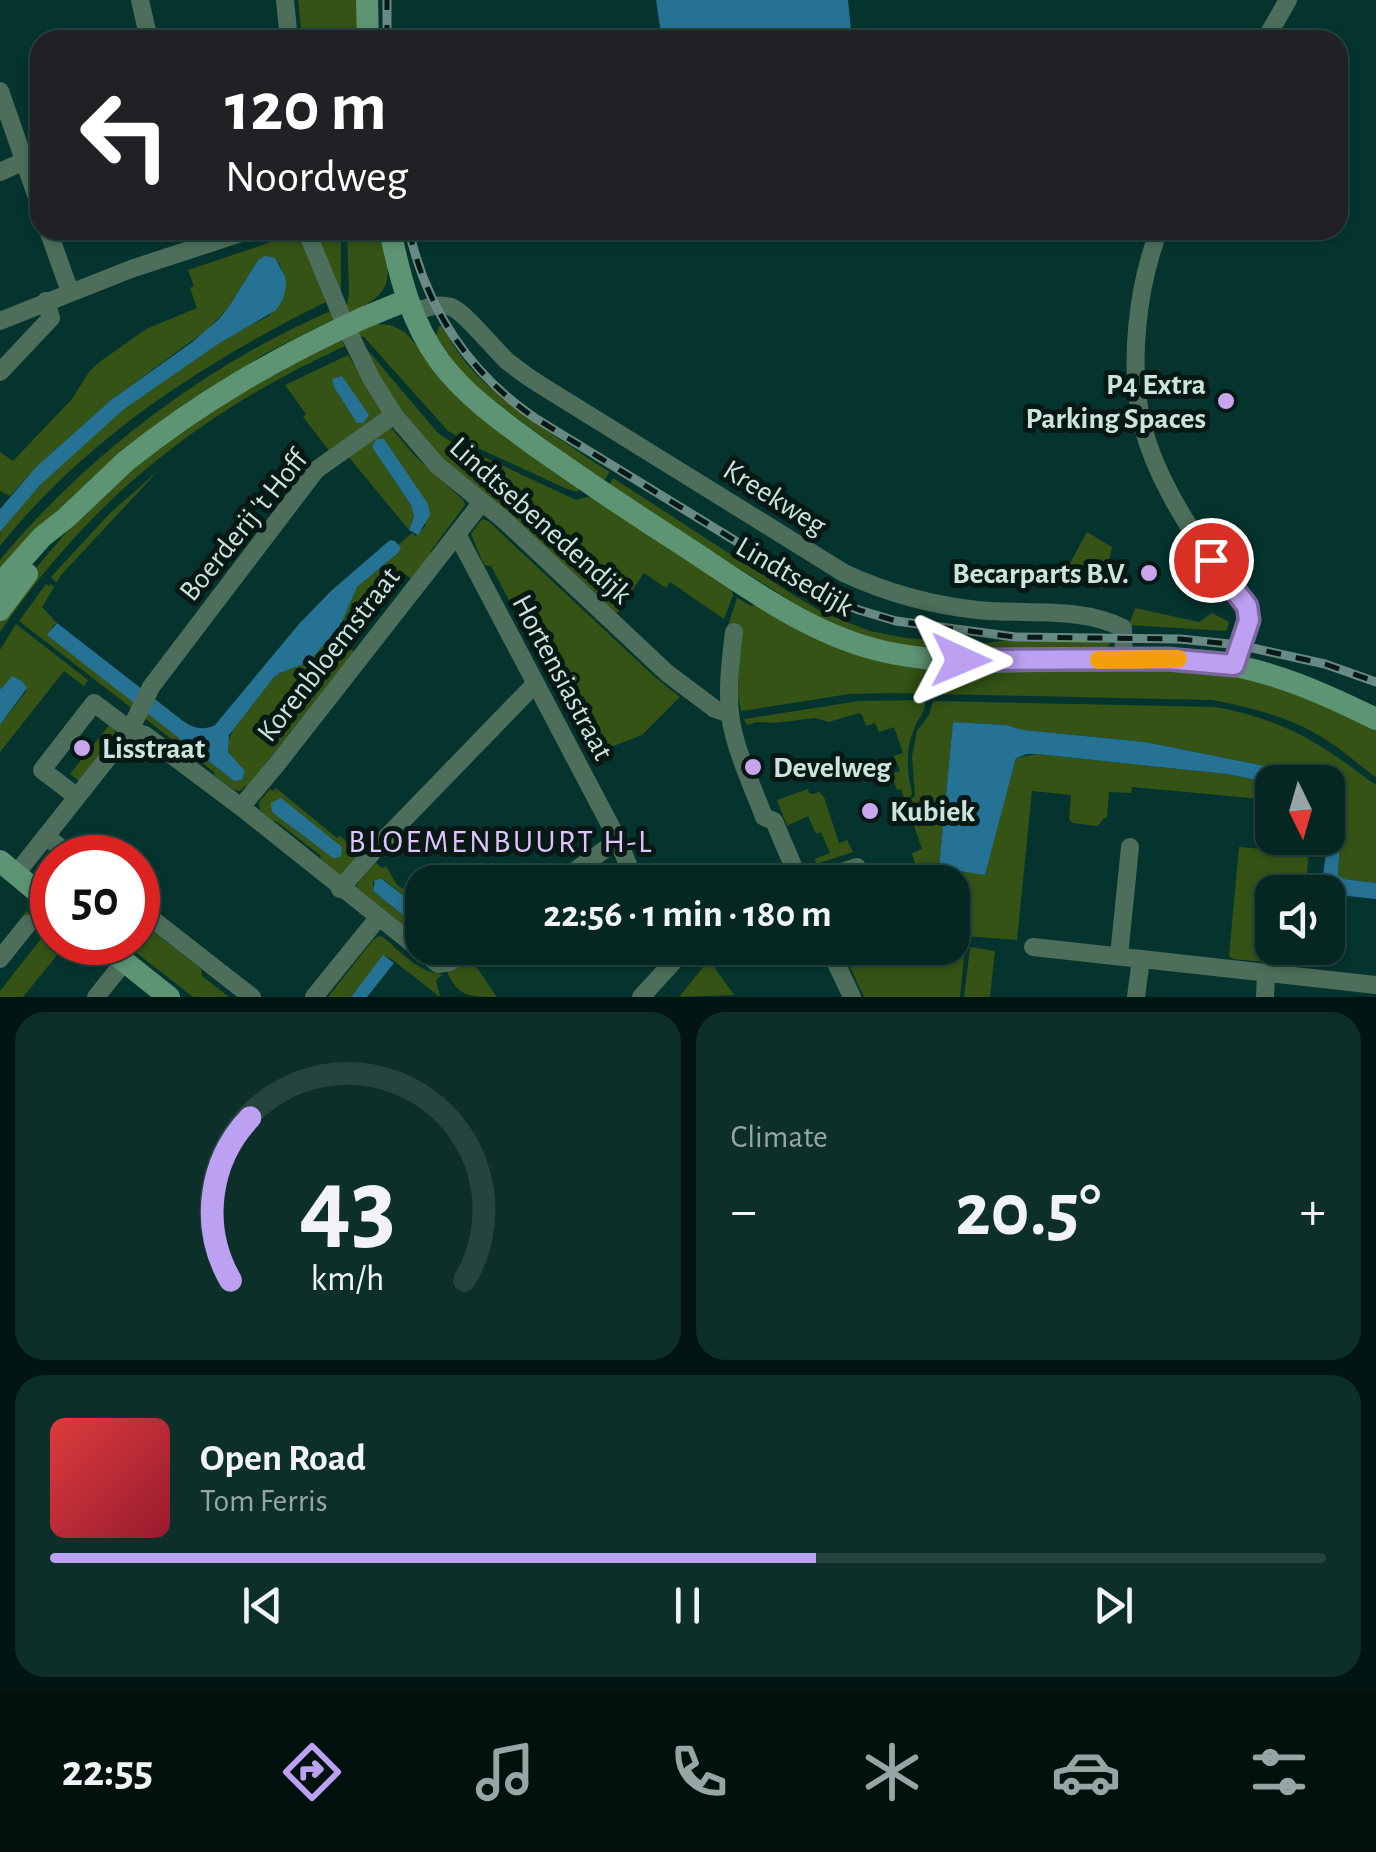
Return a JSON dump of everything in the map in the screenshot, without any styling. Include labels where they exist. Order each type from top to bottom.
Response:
[{"type":"main road","points":[[367,0],[368,30]]},
{"type":"main road","name":"Lindtsedijk","points":[[393,240],[410,306],[434,354],[470,394],[595,488],[827,632],[876,650],[919,658],[1189,660],[1234,665],[1305,685],[1376,719]]},
{"type":"main road","points":[[0,584],[42,537],[180,420],[240,380],[299,348],[352,323],[410,306]]},
{"type":"main road","points":[[0,610],[66,518]]},
{"type":"main road","points":[[8,867],[30,886]]},
{"type":"main road","points":[[128,965],[169,997]]},
{"type":"street","points":[[140,0],[147,30]]},
{"type":"street","points":[[285,0],[288,30]]},
{"type":"street","points":[[1271,30],[1288,0]]},
{"type":"street","points":[[0,90],[30,178]]},
{"type":"street","points":[[0,172],[24,161]]},
{"type":"street","points":[[52,240],[70,292]]},
{"type":"street","points":[[0,321],[190,240]]},
{"type":"street","name":"Lindtsebenedendijk","points":[[311,240],[352,323],[370,378],[394,415],[437,465],[504,520],[667,673],[714,709],[730,714]]},
{"type":"street","points":[[1156,240],[1145,277],[1134,352],[1143,426],[1172,497],[1211,560],[1247,606],[1249,620],[1234,665]]},
{"type":"street","points":[[0,372],[51,318],[46,301]]},
{"type":"street","name":"Kreekweg","points":[[410,306],[436,305],[461,311],[508,362],[539,384],[844,573],[881,590],[926,603],[1104,619],[1123,628],[1124,660]]},
{"type":"street","name":"Boerderij 't Hoff","points":[[130,730],[151,687],[316,470],[394,415]]},
{"type":"street","points":[[457,534],[482,502]]},
{"type":"street","name":"Hortensiastraat","points":[[457,534],[628,865]]},
{"type":"street","name":"Korenbloemstraat","points":[[241,808],[457,534]]},
{"type":"street","points":[[734,632],[730,668],[734,735],[764,816],[774,821],[793,865]]},
{"type":"street","points":[[340,888],[535,684]]},
{"type":"street","points":[[76,796],[42,770],[94,703],[130,730],[145,735],[405,938]]},
{"type":"street","points":[[47,835],[130,730]]},
{"type":"street","points":[[582,865],[618,840]]},
{"type":"street","points":[[1119,956],[1130,847]]},
{"type":"street","points":[[8,867],[30,849]]},
{"type":"street","points":[[314,997],[378,918]]},
{"type":"street","points":[[0,959],[28,924]]},
{"type":"street","points":[[160,925],[252,997]]},
{"type":"street","points":[[1033,947],[1376,985]]},
{"type":"street","points":[[1136,997],[1141,958]]},
{"type":"street","points":[[96,997],[122,965]]},
{"type":"street","points":[[640,997],[660,965]]},
{"type":"street","points":[[836,965],[852,997]]},
{"type":"street","points":[[1264,997],[1266,974]]},
{"type":"green space","points":[[298,0],[359,0],[360,30],[301,30]]},
{"type":"green space","points":[[277,240],[301,240],[326,302],[236,350],[150,406],[70,471],[0,546],[1,531],[9,519],[78,447],[171,373],[269,316],[285,276],[279,263],[258,260],[228,308],[208,329],[111,400],[36,467],[10,496],[0,491],[0,452],[13,461],[72,399],[98,363],[146,329],[197,308],[188,270]]},
{"type":"green space","points":[[315,240],[341,240],[341,298]]},
{"type":"green space","points":[[347,240],[383,240],[388,273],[382,291],[345,315],[349,293]]},
{"type":"green space","points":[[330,311],[334,319],[266,353],[169,415],[0,579],[0,560],[30,525],[117,444],[213,373]]},
{"type":"green space","points":[[377,324],[405,332],[429,360],[580,489],[567,489],[448,431],[364,337],[356,336]]},
{"type":"green space","points":[[443,325],[464,360],[492,389],[610,472],[603,482],[488,397],[456,366],[436,336]]},
{"type":"green space","points":[[341,338],[345,346],[242,400],[152,464],[72,541],[0,632],[0,619],[36,568],[80,516],[125,473],[212,409]]},
{"type":"green space","points":[[362,348],[438,433],[450,441],[576,500],[591,496],[731,588],[733,595],[724,619],[670,582],[666,588],[644,573],[615,616],[412,430]]},
{"type":"green space","points":[[348,355],[384,415],[331,453],[303,417],[306,414],[285,385]]},
{"type":"green space","points":[[388,424],[465,505],[413,580],[402,572],[351,636],[355,641],[350,648],[354,652],[240,791],[214,775],[19,621],[46,584],[51,584],[54,587],[42,607],[57,623],[51,628],[140,707],[234,781],[242,780],[245,771],[232,758],[228,745],[244,714],[274,677],[309,662],[341,624],[357,587],[398,553],[398,545],[412,533],[416,536],[426,525],[372,447],[411,505],[414,517],[409,530],[347,455]]},
{"type":"green space","points":[[159,470],[56,583],[51,577],[110,513]]},
{"type":"green space","points":[[613,478],[795,596],[824,613],[870,631],[980,644],[1009,640],[1112,642],[1106,648],[1035,651],[915,647],[875,639],[821,619],[794,603],[608,486]]},
{"type":"green space","points":[[482,519],[680,697],[642,735],[590,755],[491,566],[484,565],[471,534]]},
{"type":"green space","points":[[1087,532],[1112,547],[1103,588],[1062,578]]},
{"type":"green space","points":[[737,598],[751,606],[758,604],[838,647],[1260,677],[1376,727],[1376,777],[1303,727],[1212,700],[891,693],[849,694],[741,711],[739,651],[726,631]]},
{"type":"green space","points":[[1135,608],[1199,622],[1212,613],[1229,622],[1225,631],[1129,625]]},
{"type":"green space","points":[[16,624],[88,680],[84,686],[64,671],[0,752],[0,725],[27,690],[0,690],[0,650]]},
{"type":"green space","points":[[925,700],[909,745],[912,793],[904,799],[891,774],[900,771],[894,756],[903,753],[894,727],[879,732],[875,723],[866,726],[859,713],[829,722],[815,718],[747,725],[744,719],[859,701]]},
{"type":"green space","points":[[933,701],[1215,707],[1276,724],[1318,744],[1376,785],[1376,883],[1338,875],[1339,855],[1345,855],[1345,765],[1260,765],[1145,742],[953,722],[939,865],[915,865],[912,853],[922,849],[906,803],[915,796],[912,757],[917,731],[929,715]]},
{"type":"green space","points":[[109,725],[115,736],[79,781],[70,774]]},
{"type":"green space","points":[[1037,754],[1255,780],[1255,798],[1132,787],[1131,793],[1109,792],[1107,818],[1098,826],[1072,823],[1071,795],[1032,791],[1017,940],[970,936],[970,872],[985,874],[1016,758]]},
{"type":"green space","points":[[276,788],[354,848],[352,852],[360,858],[342,876],[260,810],[259,802],[270,789]]},
{"type":"green space","points":[[808,789],[809,793],[819,792],[824,797],[839,843],[847,840],[853,852],[816,864],[815,859],[830,853],[821,832],[816,834],[808,816],[787,826],[777,800]]},
{"type":"green space","points":[[1239,847],[1255,848],[1255,855],[1309,855],[1307,875],[1255,875],[1255,961],[1229,956]]},
{"type":"green space","points":[[375,862],[382,868],[386,866],[397,885],[405,890],[405,896],[383,879],[373,882],[373,891],[405,916],[405,928],[395,918],[355,887]]},
{"type":"green space","points":[[160,937],[229,997],[193,997],[152,965],[160,965]]},
{"type":"green space","points":[[383,937],[405,956],[405,965],[443,974],[436,980],[440,997],[384,956],[351,997],[328,997],[373,940]]},
{"type":"green space","points":[[970,947],[995,951],[990,997],[964,997]]},
{"type":"green space","points":[[30,953],[30,965],[49,965],[23,997],[0,997],[0,991]]},
{"type":"green space","points":[[453,965],[475,965],[497,997],[472,996],[460,990],[446,970]]},
{"type":"green space","points":[[705,965],[713,965],[734,995],[679,997]]},
{"type":"green space","points":[[849,965],[963,965],[960,997],[864,997]]},
{"type":"water","points":[[656,0],[848,0],[851,30],[660,30]]},
{"type":"water","points":[[265,256],[275,258],[285,276],[283,299],[276,310],[218,344],[124,409],[40,485],[0,532],[0,509],[36,467],[111,400],[218,320],[258,260]]},
{"type":"water","points":[[342,376],[369,415],[363,423],[357,423],[334,387],[332,379]]},
{"type":"water","points":[[376,439],[384,439],[428,504],[430,515],[418,535],[409,530],[414,517],[411,505],[372,447]]},
{"type":"water","points":[[390,540],[401,548],[357,587],[341,624],[309,662],[274,677],[229,735],[228,752],[245,771],[242,780],[234,781],[47,635],[57,623],[183,721],[198,728],[211,727],[299,624]]},
{"type":"water","points":[[12,676],[27,688],[0,725],[0,690]]},
{"type":"water","points":[[953,722],[1145,742],[1260,765],[1255,765],[1255,780],[1027,754],[1016,758],[985,875],[970,873],[970,865],[939,865]]},
{"type":"water","points":[[281,798],[342,847],[341,857],[333,858],[272,812],[271,803]]},
{"type":"water","points":[[1326,855],[1339,855],[1338,875],[1323,875]]},
{"type":"water","points":[[382,879],[405,897],[405,916],[373,891],[375,880]]},
{"type":"water","points":[[1345,879],[1376,883],[1376,899],[1345,896]]},
{"type":"water","points":[[383,955],[394,963],[367,997],[351,997]]},
{"type":"railway","points":[[387,0],[387,30]]},
{"type":"railway","points":[[412,240],[439,312],[471,359],[511,400],[827,597],[896,621],[1015,637],[1180,639],[1239,645],[1325,664],[1376,682]]},
{"type":"slow traffic","points":[[1099,660],[1178,659]]},
{"type":"place","name":"P4 Extra Parking Spaces","points":[[1226,401]]},
{"type":"place","name":"Becarparts B.V.","points":[[1149,573]]},
{"type":"place","name":"Lisstraat","points":[[82,748]]},
{"type":"place","name":"Develweg","points":[[753,767]]},
{"type":"place","name":"Kubiek","points":[[870,811]]},
{"type":"district","name":"BLOEMENBUURT H-L","points":[[501,841]]},
{"type":"route","points":[[961,660],[1167,659],[1234,665],[1249,614],[1243,599],[1211,560]]}]
